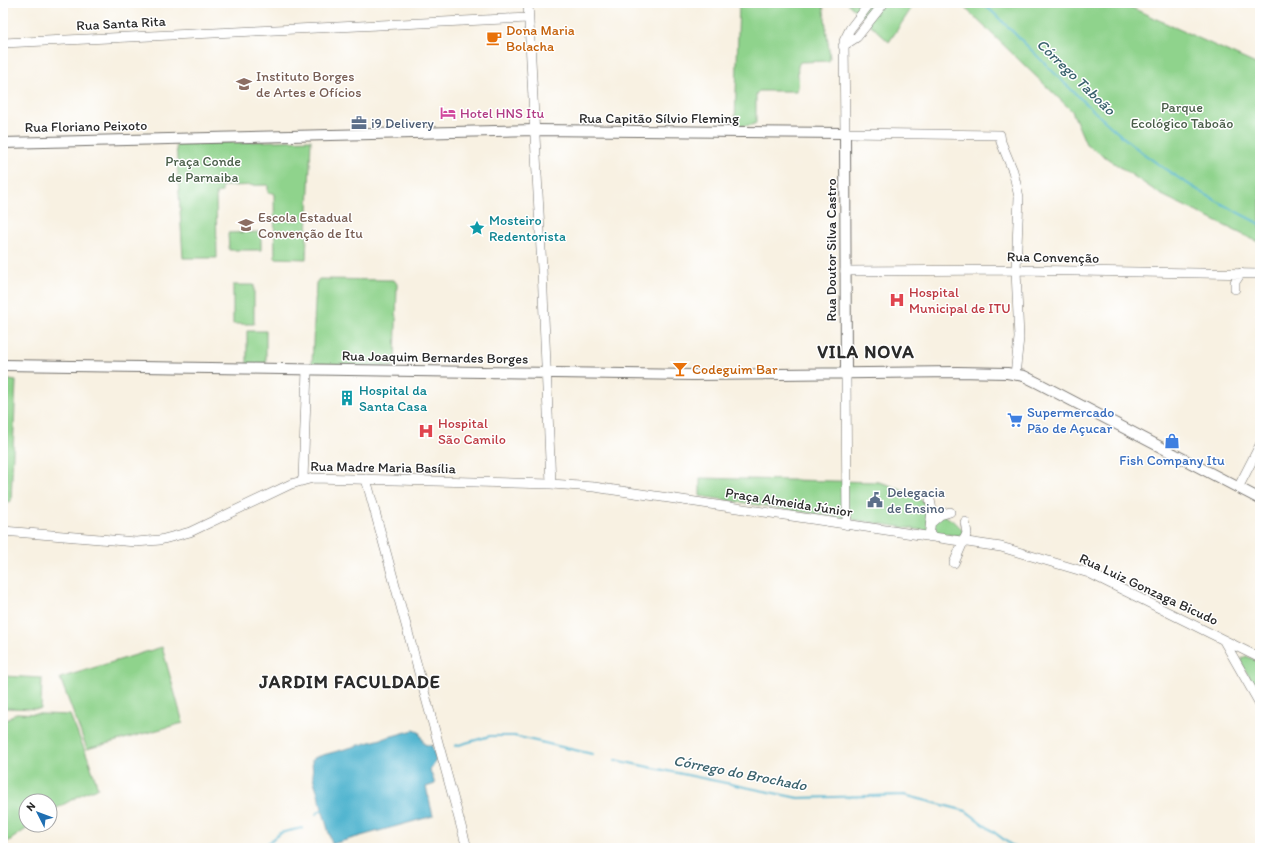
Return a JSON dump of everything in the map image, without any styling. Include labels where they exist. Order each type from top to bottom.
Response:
[{"type":"main road","name":"Rua Capitão Sílvio Fleming","points":[[169,138],[535,130],[844,133]]},
{"type":"main road","name":"Rua Doutor Silva Castro","points":[[844,133],[846,374]]},
{"type":"main road","name":"Rua Floriano Peixoto","points":[[3,142],[169,138]]},
{"type":"main road","name":"Rua Joaquim Bernardes Borges","points":[[3,365],[547,373],[846,374],[957,372],[1015,375],[1024,376],[1038,383],[1260,499]]},
{"type":"street","points":[[528,3],[547,373],[551,484]]},
{"type":"street","points":[[843,46],[850,29],[870,3]]},
{"type":"street","points":[[843,46],[857,37],[884,3]]},
{"type":"street","name":"Rua Santa Rita","points":[[3,43],[528,18]]},
{"type":"street","name":"Rua Doutor Silva Castro","points":[[843,46],[844,133]]},
{"type":"street","name":"Rua Capitão Sílvio Fleming","points":[[844,133],[1000,135],[1001,142],[1013,170],[1018,193],[1016,270]]},
{"type":"street","points":[[1015,375],[1019,338],[1016,270]]},
{"type":"street","name":"Rua Convenção","points":[[845,271],[1016,270],[1260,274]]},
{"type":"street","points":[[1235,289],[1235,282],[1241,273]]},
{"type":"street","points":[[303,479],[307,370]]},
{"type":"street","name":"Rua Doutor Silva Castro","points":[[846,374],[847,525]]},
{"type":"street","points":[[1238,488],[1260,445]]},
{"type":"street","name":"Rua Madre Maria Basília","points":[[3,531],[136,542],[160,540],[190,532],[303,479],[366,479],[551,484],[635,492],[693,501]]},
{"type":"street","points":[[366,479],[467,848]]},
{"type":"street","points":[[929,537],[932,522],[930,500]]},
{"type":"street","name":"Praça Almeida Júnior","points":[[693,501],[929,537]]},
{"type":"street","points":[[932,522],[940,515],[950,512]]},
{"type":"street","points":[[954,563],[967,533],[965,522]]},
{"type":"street","name":"Rua Luiz Gonzaga Bicudo","points":[[929,537],[1001,547],[1089,573],[1260,658]]},
{"type":"street","points":[[1224,640],[1260,704]]},
{"type":"green space","points":[[739,3],[823,3],[830,58],[829,61],[800,62],[798,65],[798,87],[796,91],[759,91],[756,94],[756,123],[752,125],[738,126],[735,123]]},
{"type":"green space","points":[[847,3],[915,3],[889,42]]},
{"type":"green space","name":"Parque Ecológico Taboão","points":[[960,3],[1097,3],[1100,6],[1130,7],[1260,66],[1260,243],[1160,194],[1086,144],[1072,111]]},
{"type":"green space","name":"Praça Conde de Parnaiba","points":[[311,140],[306,259],[275,258],[274,193],[268,193],[268,185],[222,186],[222,192],[216,193],[217,258],[183,258],[176,144]]},
{"type":"green space","points":[[261,232],[261,250],[229,250],[228,233]]},
{"type":"green space","points":[[319,279],[394,280],[397,284],[395,364],[392,367],[315,366],[312,363],[316,283]]},
{"type":"green space","points":[[233,285],[254,285],[254,324],[233,324]]},
{"type":"green space","points":[[247,331],[266,331],[266,366],[247,366]]},
{"type":"green space","points":[[3,379],[16,381],[11,501],[3,504]]},
{"type":"green space","points":[[700,478],[878,482],[909,493],[956,523],[963,530],[962,534],[959,536],[700,496]]},
{"type":"green space","points":[[162,647],[183,723],[87,749],[60,678]]},
{"type":"green space","points":[[1246,656],[1260,662],[1260,695],[1241,663],[1241,659]]},
{"type":"green space","points":[[3,676],[42,678],[41,709],[3,708]]},
{"type":"green space","points":[[16,713],[70,715],[88,758],[98,788],[84,793],[58,808],[58,793],[18,793],[18,833],[20,833],[3,845],[3,723]]},
{"type":"water","points":[[414,730],[419,732],[424,744],[432,746],[436,760],[430,770],[435,784],[426,787],[433,816],[332,844],[313,777],[312,760],[316,757]]},
{"type":"waterway","name":"Córrego Taboão","points":[[983,3],[1083,101],[1133,146],[1168,171],[1222,204],[1260,224]]},
{"type":"waterway","name":"Córrego do Brochado","points":[[455,746],[490,736],[514,736],[592,754]]},
{"type":"waterway","name":"Córrego do Brochado","points":[[615,760],[798,798],[904,795],[966,811],[1015,848]]},
{"type":"waterway","name":"Córrego do Brochado","points":[[316,814],[323,809]]},
{"type":"waterway","name":"Córrego do Brochado","points":[[262,848],[280,833],[302,828]]},
{"type":"place","name":"Dona Maria Bolacha","points":[[494,38]]},
{"type":"place","name":"Instituto Borges de Artes e Ofícios","points":[[244,84]]},
{"type":"place","name":"Hotel HNS Itu","points":[[448,113]]},
{"type":"place","name":"i9 Delivery","points":[[359,123]]},
{"type":"place","name":"Escola Estadual Convenção de Itu","points":[[246,225]]},
{"type":"place","name":"Mosteiro Redentorista","points":[[477,228]]},
{"type":"place","name":"Hospital Municipal de ITU","points":[[897,300]]},
{"type":"place","name":"Codeguim Bar","points":[[680,369]]},
{"type":"place","name":"Hospital da Santa Casa","points":[[347,398]]},
{"type":"place","name":"Supermercado Pão de Açucar","points":[[1015,420]]},
{"type":"place","name":"Hospital São Camilo","points":[[426,431]]},
{"type":"place","name":"Fish Company Itu","points":[[1172,441]]},
{"type":"place","name":"Delegacia de Ensino","points":[[875,500]]},
{"type":"district","name":"VILA NOVA","points":[[866,352]]},
{"type":"district","name":"JARDIM FACULDADE","points":[[350,682]]}]
